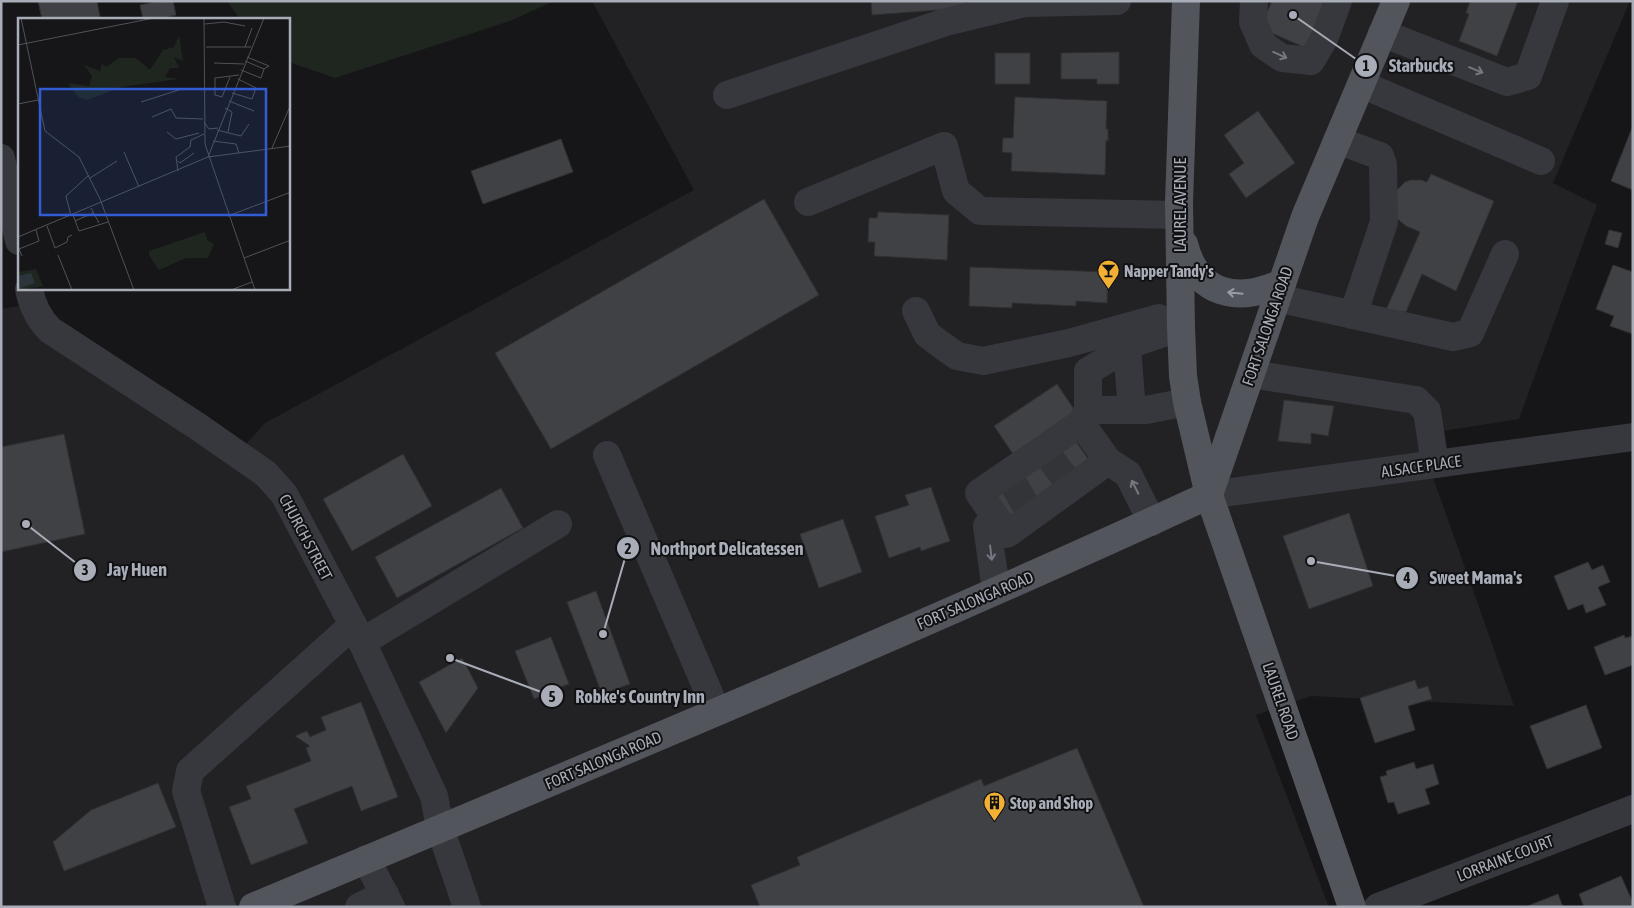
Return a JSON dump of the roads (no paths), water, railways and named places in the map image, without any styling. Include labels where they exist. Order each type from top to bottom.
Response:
[{"type":"main road","name":"LAUREL AVENUE","points":[[1186,1],[1179,220],[1183,376],[1187,402],[1209,496]]},
{"type":"main road","name":"FORT SALONGA ROAD","points":[[253,907],[717,712],[1209,496],[1305,217],[1396,1]]},
{"type":"main road","points":[[1179,220],[1186,252],[1193,269],[1205,283],[1231,293],[1247,294],[1280,291]]},
{"type":"main road","name":"LAUREL ROAD","points":[[1209,496],[1352,907]]},
{"type":"street","points":[[727,95],[946,22],[1025,3],[1117,1]]},
{"type":"street","points":[[1254,1],[1253,22],[1263,46],[1282,58],[1311,61],[1324,38],[1338,1]]},
{"type":"street","points":[[1382,33],[1507,82],[1528,76],[1555,1]]},
{"type":"street","points":[[1361,84],[1542,161]]},
{"type":"street","points":[[1337,140],[1380,156],[1383,165],[1384,222],[1353,315]]},
{"type":"street","points":[[808,202],[944,146],[956,191],[980,211],[1179,220]]},
{"type":"street","points":[[1,158],[18,236]]},
{"type":"street","points":[[1280,291],[1353,315],[1453,337],[1470,333],[1505,254]]},
{"type":"street","name":"CHURCH STREET","points":[[29,290],[36,310],[50,330],[197,426],[266,474],[284,494],[358,634],[434,796],[440,828],[467,907]]},
{"type":"street","points":[[916,311],[927,334],[940,344],[957,356],[983,361],[1181,319]]},
{"type":"street","points":[[1152,522],[1128,474],[1108,461],[1085,417],[1088,371],[1181,319]]},
{"type":"street","points":[[1127,348],[1132,410]]},
{"type":"street","points":[[1251,374],[1416,400],[1427,411],[1435,464]]},
{"type":"street","points":[[1108,461],[1068,484],[1030,511],[1007,534],[979,493],[1010,477],[1047,453],[1085,417],[1132,410],[1146,410],[1187,402]]},
{"type":"street","name":"ALSACE PLACE","points":[[1209,496],[1633,436]]},
{"type":"street","points":[[607,455],[717,712]]},
{"type":"street","points":[[996,518],[988,526],[996,590]]},
{"type":"street","points":[[222,907],[186,791],[190,771],[358,634],[558,524]]},
{"type":"street","name":"LORRAINE COURT","points":[[1378,907],[1633,809]]},
{"type":"street","points":[[358,907],[388,901],[366,859]]},
{"type":"tunnel","points":[[1049,457],[1066,479]]},
{"type":"tunnel","points":[[1012,481],[1026,506]]},
{"type":"place","name":"Starbucks","points":[[1293,15]]},
{"type":"place","name":"Napper Tandy's","points":[[1108,290]]},
{"type":"place","name":"Jay Huen","points":[[26,524]]},
{"type":"place","name":"Sweet Mama's","points":[[1311,561]]},
{"type":"place","name":"Northport Delicatessen","points":[[603,634]]},
{"type":"place","name":"Robke's Country Inn","points":[[450,658]]},
{"type":"place","name":"Stop and Shop","points":[[994,822]]}]
